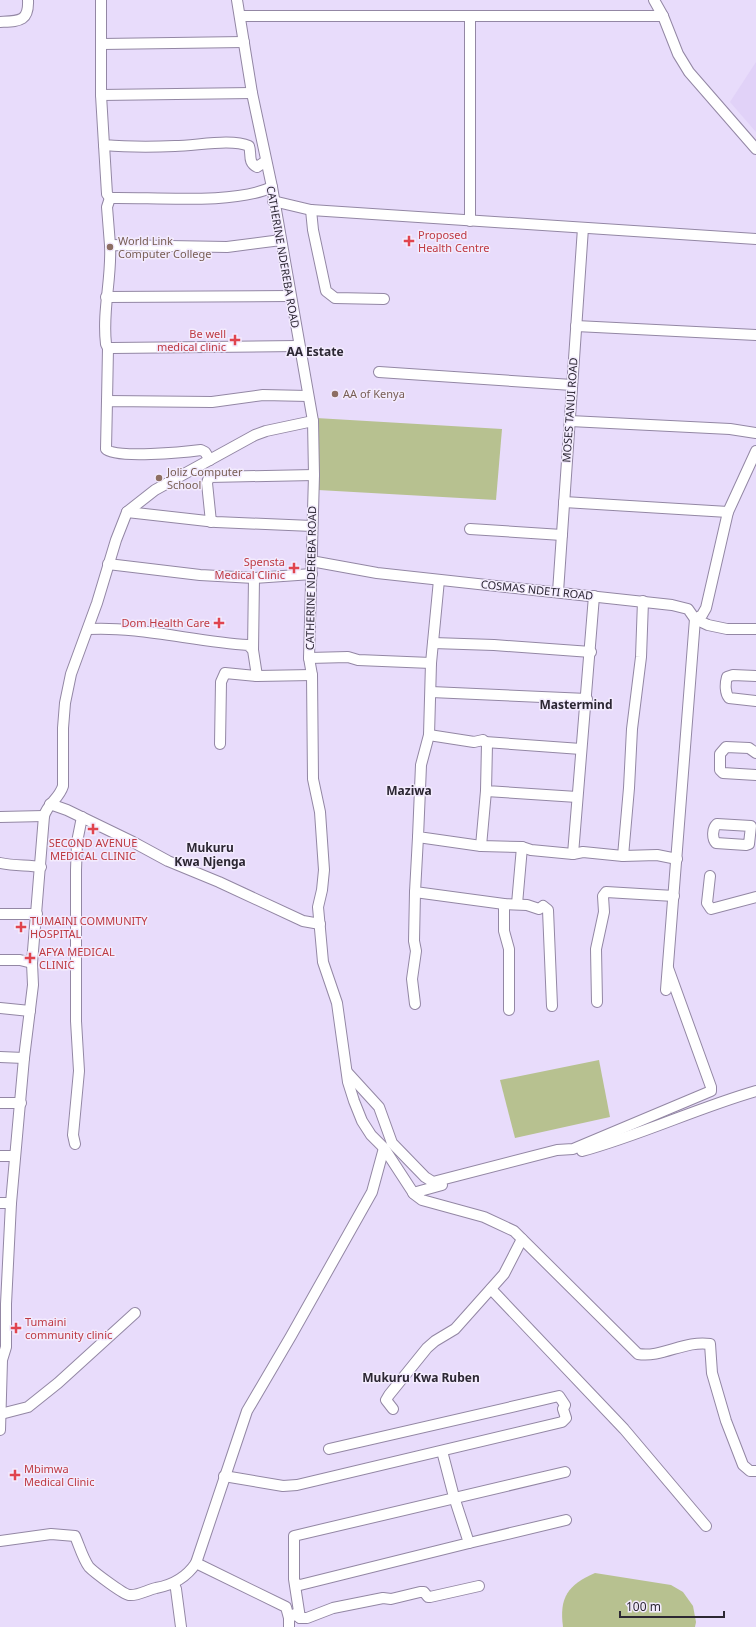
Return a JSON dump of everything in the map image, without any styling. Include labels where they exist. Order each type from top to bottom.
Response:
[{"type":"street","points":[[0,22],[18,21],[26,16],[28,10],[28,0]]},
{"type":"street","points":[[101,0],[101,95],[106,189],[110,198],[107,207],[111,267],[106,297],[105,338],[108,348],[106,449],[108,452],[116,454],[166,454],[201,450],[205,452],[210,460]]},
{"type":"street","name":"CATHERINE NDEREBA ROAD","points":[[237,0],[252,93],[272,187],[273,201],[281,240],[298,346],[313,421],[314,475],[309,658],[312,675],[313,779],[320,812],[324,870],[322,890],[318,906],[323,962],[337,1004],[347,1072],[354,1102],[362,1121],[371,1135],[384,1148],[413,1193]]},
{"type":"street","points":[[654,0],[663,16],[678,54],[689,72],[756,149]]},
{"type":"street","points":[[240,16],[663,16]]},
{"type":"street","points":[[470,17],[470,221]]},
{"type":"street","points":[[102,44],[244,42]]},
{"type":"street","points":[[101,95],[252,93]]},
{"type":"street","points":[[104,145],[175,146],[229,141],[249,146],[250,160],[254,166],[257,167],[266,161]]},
{"type":"street","points":[[110,198],[217,197],[255,194],[272,187]]},
{"type":"street","points":[[273,201],[311,210],[756,239]]},
{"type":"street","points":[[311,210],[313,230],[326,291],[335,298],[384,299]]},
{"type":"street","name":"MOSES TANUI ROAD","points":[[558,592],[583,228]]},
{"type":"street","points":[[110,245],[227,246],[281,240]]},
{"type":"street","points":[[106,297],[290,296]]},
{"type":"street","points":[[576,326],[756,335]]},
{"type":"street","points":[[108,348],[298,346]]},
{"type":"street","points":[[379,372],[572,385]]},
{"type":"street","points":[[107,401],[212,402],[263,395],[308,396]]},
{"type":"street","points":[[0,1430],[4,1253],[11,1203],[24,1058],[33,985],[32,963],[44,816],[50,804],[60,796],[63,786],[63,728],[65,703],[70,674],[88,629],[116,540],[128,512],[155,490],[260,433],[313,421]]},
{"type":"street","points":[[570,421],[730,429],[756,433]]},
{"type":"street","points":[[666,990],[695,619],[702,615],[706,608],[728,512],[756,451]]},
{"type":"street","points":[[211,522],[207,483],[209,477],[314,475]]},
{"type":"street","points":[[564,502],[728,512]]},
{"type":"street","points":[[128,512],[211,522],[312,526]]},
{"type":"street","points":[[470,529],[562,535]]},
{"type":"street","name":"COSMAS NDETI ROAD","points":[[311,560],[370,572],[643,600],[680,606],[692,613],[695,619],[708,625],[727,629],[756,629]]},
{"type":"street","points":[[108,564],[200,575],[254,578],[312,574]]},
{"type":"street","points":[[254,578],[253,650],[257,676]]},
{"type":"street","points":[[415,1004],[412,979],[416,951],[414,941],[415,892],[421,765],[429,735],[431,663],[439,580]]},
{"type":"street","points":[[573,854],[581,749],[591,652],[594,596]]},
{"type":"street","points":[[623,856],[624,828],[630,788],[632,729],[641,657],[643,600]]},
{"type":"street","points":[[88,629],[138,632],[216,643],[248,644],[253,650]]},
{"type":"street","points":[[433,643],[494,645],[591,652]]},
{"type":"street","points":[[309,658],[348,658],[358,660],[431,663]]},
{"type":"street","points":[[220,744],[221,682],[223,674],[257,676],[312,675]]},
{"type":"street","points":[[756,676],[732,675],[727,678],[726,683],[726,694],[729,698],[756,701]]},
{"type":"street","points":[[431,692],[587,699]]},
{"type":"street","points":[[429,735],[474,742],[482,740],[485,742],[581,749]]},
{"type":"street","points":[[481,846],[488,747],[485,742]]},
{"type":"street","points":[[756,753],[749,748],[726,747],[720,754],[720,770],[722,773],[756,775]]},
{"type":"street","points":[[486,791],[577,796]]},
{"type":"street","points":[[50,804],[82,817],[134,842],[168,861],[219,882],[303,921],[320,924]]},
{"type":"street","points":[[0,817],[44,816]]},
{"type":"street","points":[[75,1144],[73,1135],[79,1071],[76,1021],[76,870],[77,842],[82,817]]},
{"type":"street","points":[[418,837],[481,846],[522,847],[531,850],[573,854],[583,852],[623,856],[657,855],[676,859]]},
{"type":"street","points":[[517,904],[522,847]]},
{"type":"street","points":[[0,864],[41,867]]},
{"type":"street","points":[[710,876],[707,903],[712,909],[756,897]]},
{"type":"street","points":[[415,892],[504,904],[527,905],[538,909],[544,906],[548,910],[552,1006]]},
{"type":"street","points":[[597,1002],[596,945],[604,912],[603,896],[606,892],[674,896]]},
{"type":"street","points":[[504,904],[504,931],[509,949],[509,1010]]},
{"type":"street","points":[[0,914],[37,914]]},
{"type":"street","points":[[0,960],[20,960],[32,963]]},
{"type":"street","points":[[347,1072],[379,1107],[392,1143],[425,1177],[433,1182],[551,1152],[573,1148],[711,1091],[711,1087],[668,968]]},
{"type":"street","points":[[0,1008],[30,1011]]},
{"type":"street","points":[[0,1057],[24,1058]]},
{"type":"street","points":[[413,1193],[607,1144],[708,1106],[756,1091]]},
{"type":"street","points":[[0,1103],[21,1103]]},
{"type":"street","points":[[0,1541],[51,1534],[75,1536],[90,1567],[128,1595],[137,1595],[149,1589],[174,1584],[180,1578],[189,1573],[196,1563],[247,1411],[292,1336],[372,1192],[384,1148]]},
{"type":"street","points":[[0,1156],[16,1156]]},
{"type":"street","points":[[413,1193],[422,1200],[484,1217],[511,1230],[522,1239],[638,1354],[656,1354],[692,1344],[710,1344],[712,1373],[726,1421],[743,1465],[750,1471],[756,1471]]},
{"type":"street","points":[[0,1203],[11,1203]]},
{"type":"street","points":[[393,1409],[386,1400],[408,1371],[435,1341],[455,1329],[491,1289],[512,1263],[522,1239]]},
{"type":"street","points":[[491,1289],[624,1429],[706,1526]]},
{"type":"street","points":[[1,1414],[28,1407],[58,1383],[135,1313]]},
{"type":"street","points":[[224,1476],[290,1486],[564,1422],[566,1416],[564,1409],[565,1403],[559,1396],[329,1449]]},
{"type":"street","points":[[442,1451],[454,1497],[469,1543]]},
{"type":"street","points":[[300,1618],[295,1584],[294,1536],[565,1472]]},
{"type":"street","points":[[295,1584],[300,1585],[566,1520]]},
{"type":"street","points":[[196,1563],[286,1607],[289,1622]]},
{"type":"street","points":[[174,1584],[181,1627]]},
{"type":"street","points":[[289,1622],[295,1614],[300,1618],[307,1618],[334,1608],[383,1598],[390,1599],[420,1592],[424,1592],[428,1597],[430,1597],[479,1586]]},
{"type":"shaded area","points":[[756,62],[756,132],[730,102]]},
{"type":"green space","points":[[316,418],[502,429],[496,500],[318,490]]},
{"type":"green space","points":[[599,1060],[610,1117],[515,1138],[500,1080]]},
{"type":"green space","points":[[595,1573],[671,1585],[683,1592],[693,1606],[696,1622],[695,1627],[563,1627],[563,1608],[567,1593],[578,1582]]},
{"type":"place","name":"Proposed Health Centre","points":[[409,241]]},
{"type":"place","name":"World Link Computer College","points":[[110,247]]},
{"type":"place","name":"Be well medical clinic","points":[[235,340]]},
{"type":"place","name":"AA of Kenya","points":[[335,394]]},
{"type":"place","name":"Joliz Computer School","points":[[159,478]]},
{"type":"place","name":"Spensta Medical Clinic","points":[[294,568]]},
{"type":"place","name":"Dom Health Care","points":[[219,623]]},
{"type":"place","name":"SECOND AVENUE MEDICAL CLINIC","points":[[93,829]]},
{"type":"place","name":"TUMAINI COMMUNITY HOSPITAL","points":[[21,927]]},
{"type":"place","name":"AFYA MEDICAL CLINIC","points":[[30,958]]},
{"type":"place","name":"Tumaini community clinic","points":[[16,1328]]},
{"type":"place","name":"Mbimwa Medical Clinic","points":[[15,1475]]},
{"type":"district","name":"AA Estate","points":[[315,352]]},
{"type":"district","name":"Mastermind","points":[[576,705]]},
{"type":"district","name":"Maziwa","points":[[409,791]]},
{"type":"district","name":"Mukuru Kwa Njenga","points":[[210,855]]},
{"type":"district","name":"Mukuru Kwa Ruben","points":[[421,1378]]}]
